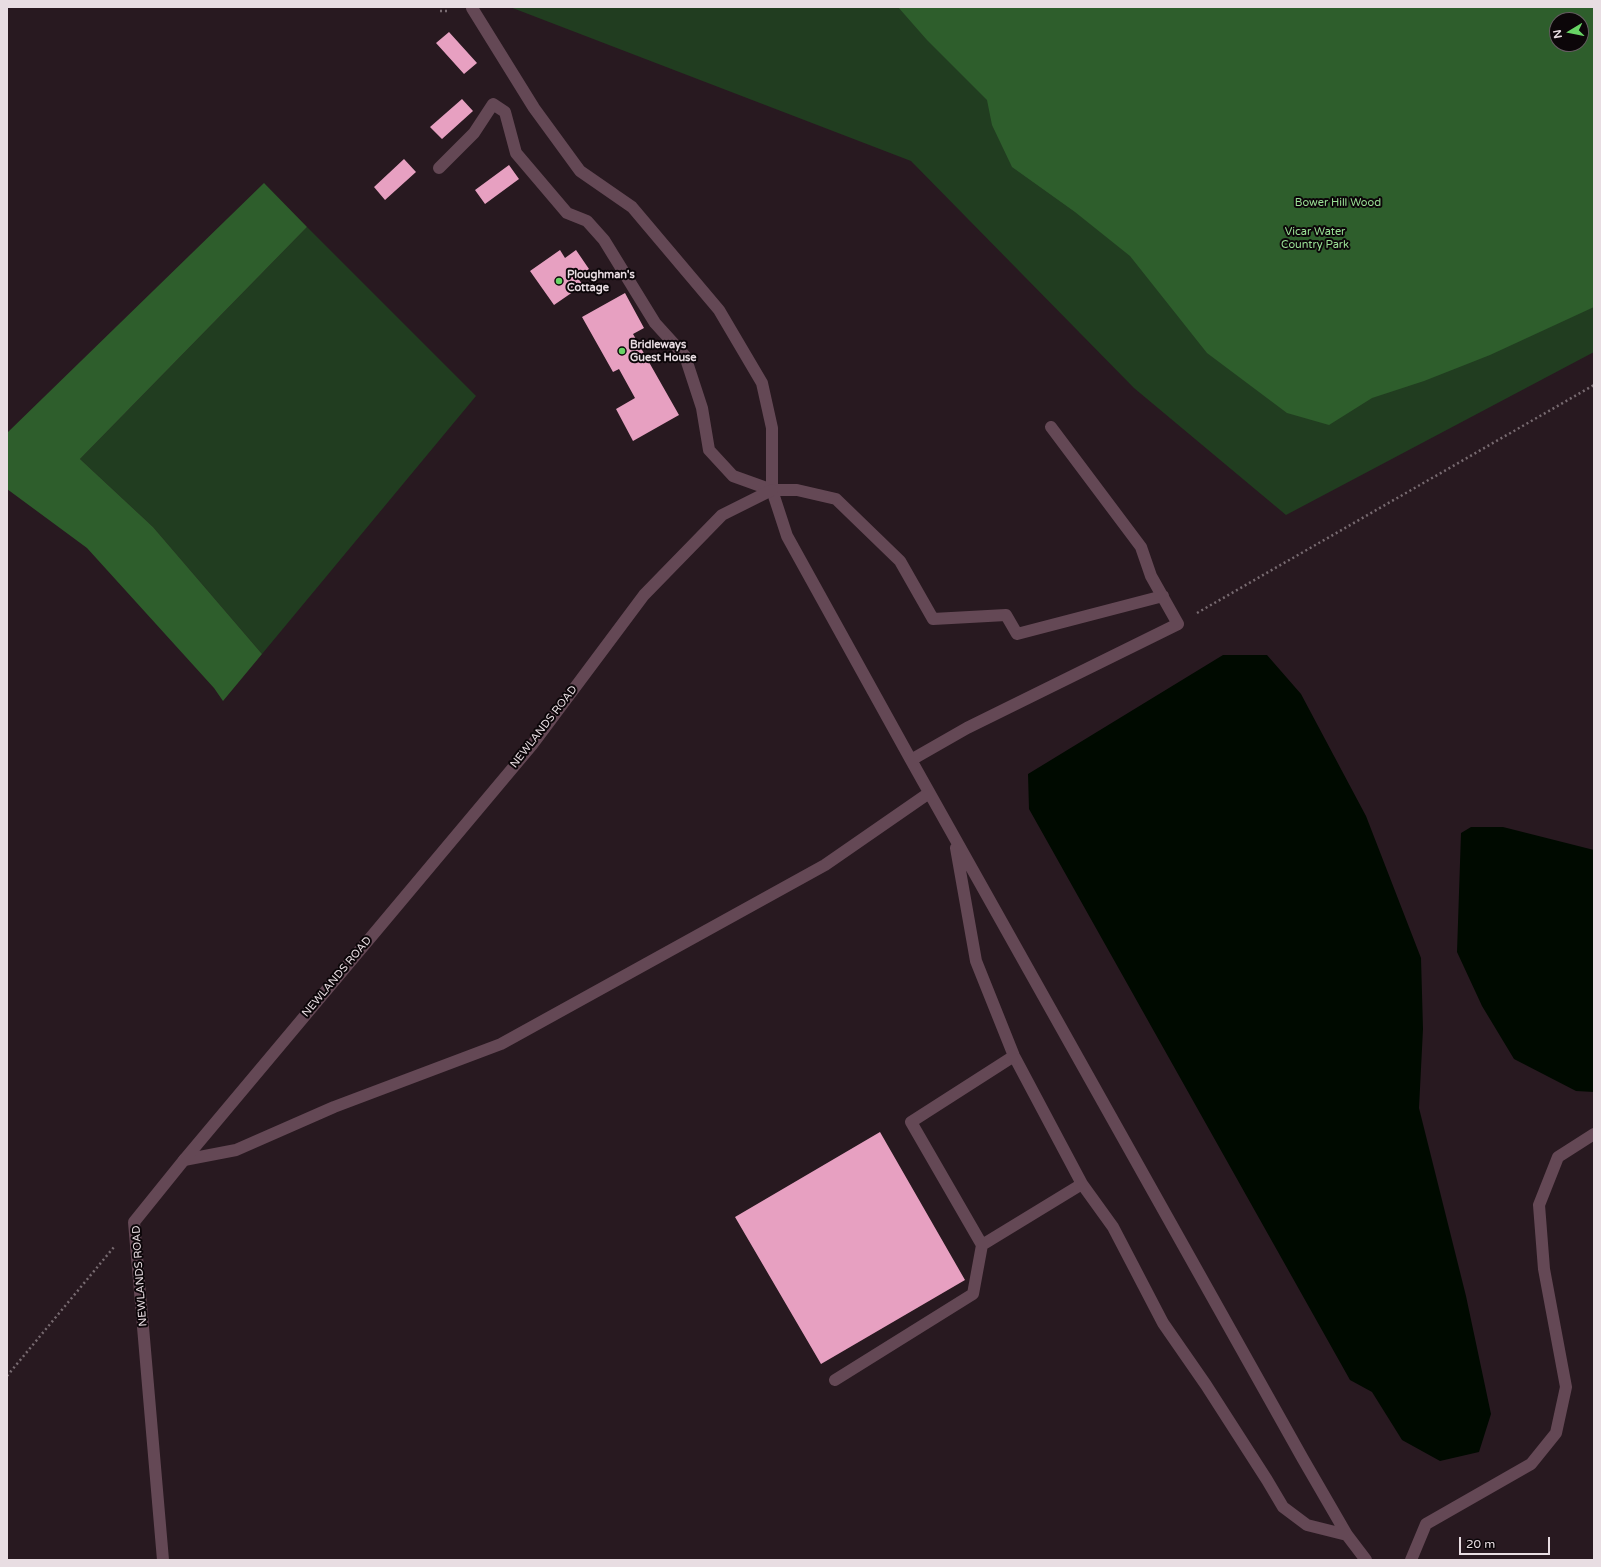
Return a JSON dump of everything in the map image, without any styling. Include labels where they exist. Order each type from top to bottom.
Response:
[{"type":"street","points":[[472,8],[534,108],[580,171],[632,207],[719,310],[762,383],[772,428],[772,490],[787,536],[954,839],[1303,1459],[1347,1535],[1366,1560]]},
{"type":"street","points":[[439,168],[474,133],[493,104],[505,112],[516,153],[567,213],[587,221],[604,240],[655,323],[685,356],[702,408],[709,450],[733,476],[772,490],[797,490],[836,499],[900,561],[933,619],[1006,615],[1017,634],[1163,596]]},
{"type":"street","points":[[911,760],[967,728],[1178,624],[1151,576],[1141,547],[1051,427]]},
{"type":"street","name":"NEWLANDS ROAD","points":[[163,1560],[134,1222],[184,1160],[532,745],[644,596],[722,515],[772,490]]},
{"type":"street","points":[[184,1160],[236,1150],[334,1107],[501,1044],[825,865],[929,792]]},
{"type":"street","points":[[954,839],[976,961],[1014,1056],[1082,1184],[1113,1227],[1163,1323],[1206,1385],[1283,1507],[1307,1525],[1347,1535]]},
{"type":"street","points":[[835,1380],[973,1294],[982,1245],[911,1122],[1014,1056]]},
{"type":"street","points":[[1411,1560],[1426,1524],[1531,1464],[1556,1433],[1566,1387],[1544,1269],[1539,1205],[1558,1157],[1594,1134]]},
{"type":"street","points":[[982,1245],[1082,1184]]},
{"type":"path","points":[[1178,624],[1594,385]]},
{"type":"path","points":[[7,1376],[134,1222]]},
{"type":"green space","name":"Bower Hill Wood","points":[[510,7],[1594,7],[1594,352],[1286,515],[1134,388],[911,161]]},
{"type":"green space","name":"Bower Hill Wood","points":[[898,7],[1594,7],[1594,307],[1490,355],[1424,381],[1372,398],[1329,425],[1287,413],[1207,353],[1130,256],[1075,212],[1012,167],[992,125],[987,100],[927,40]]},
{"type":"green space","points":[[264,183],[307,227],[80,459],[153,527],[262,654],[223,701],[214,688],[87,548],[7,489],[7,433]]},
{"type":"green space","points":[[307,227],[476,396],[262,654],[153,527],[80,459]]},
{"type":"shaded area","points":[[1223,655],[1267,655],[1301,694],[1366,816],[1421,958],[1423,1029],[1419,1108],[1466,1296],[1491,1414],[1479,1452],[1440,1461],[1402,1440],[1372,1392],[1350,1380],[1029,809],[1028,774]]},
{"type":"shaded area","points":[[1471,827],[1503,827],[1594,850],[1594,1092],[1576,1091],[1514,1059],[1482,1006],[1457,952],[1461,833]]},
{"type":"building","points":[[449,32],[477,63],[464,74],[436,43]]},
{"type":"building","points":[[462,99],[473,111],[442,139],[430,127]]},
{"type":"building","points":[[404,159],[416,172],[385,200],[374,187]]},
{"type":"building","points":[[509,165],[519,179],[485,204],[475,190]]},
{"type":"building","name":"Ploughman's Cottage","points":[[560,250],[565,258],[576,250],[589,269],[577,277],[583,285],[554,305],[530,271]]},
{"type":"building","name":"Bridleways Guest House","points":[[625,293],[644,328],[633,334],[679,415],[633,441],[616,409],[635,398],[619,369],[613,372],[582,317]]},
{"type":"building","points":[[880,1132],[965,1280],[821,1364],[735,1217]]},
{"type":"place","name":"Ploughman's Cottage","points":[[559,281]]},
{"type":"place","name":"Bridleways Guest House","points":[[622,351]]},
{"type":"park label","name":"Vicar Water Country Park","points":[[1315,238]]}]
